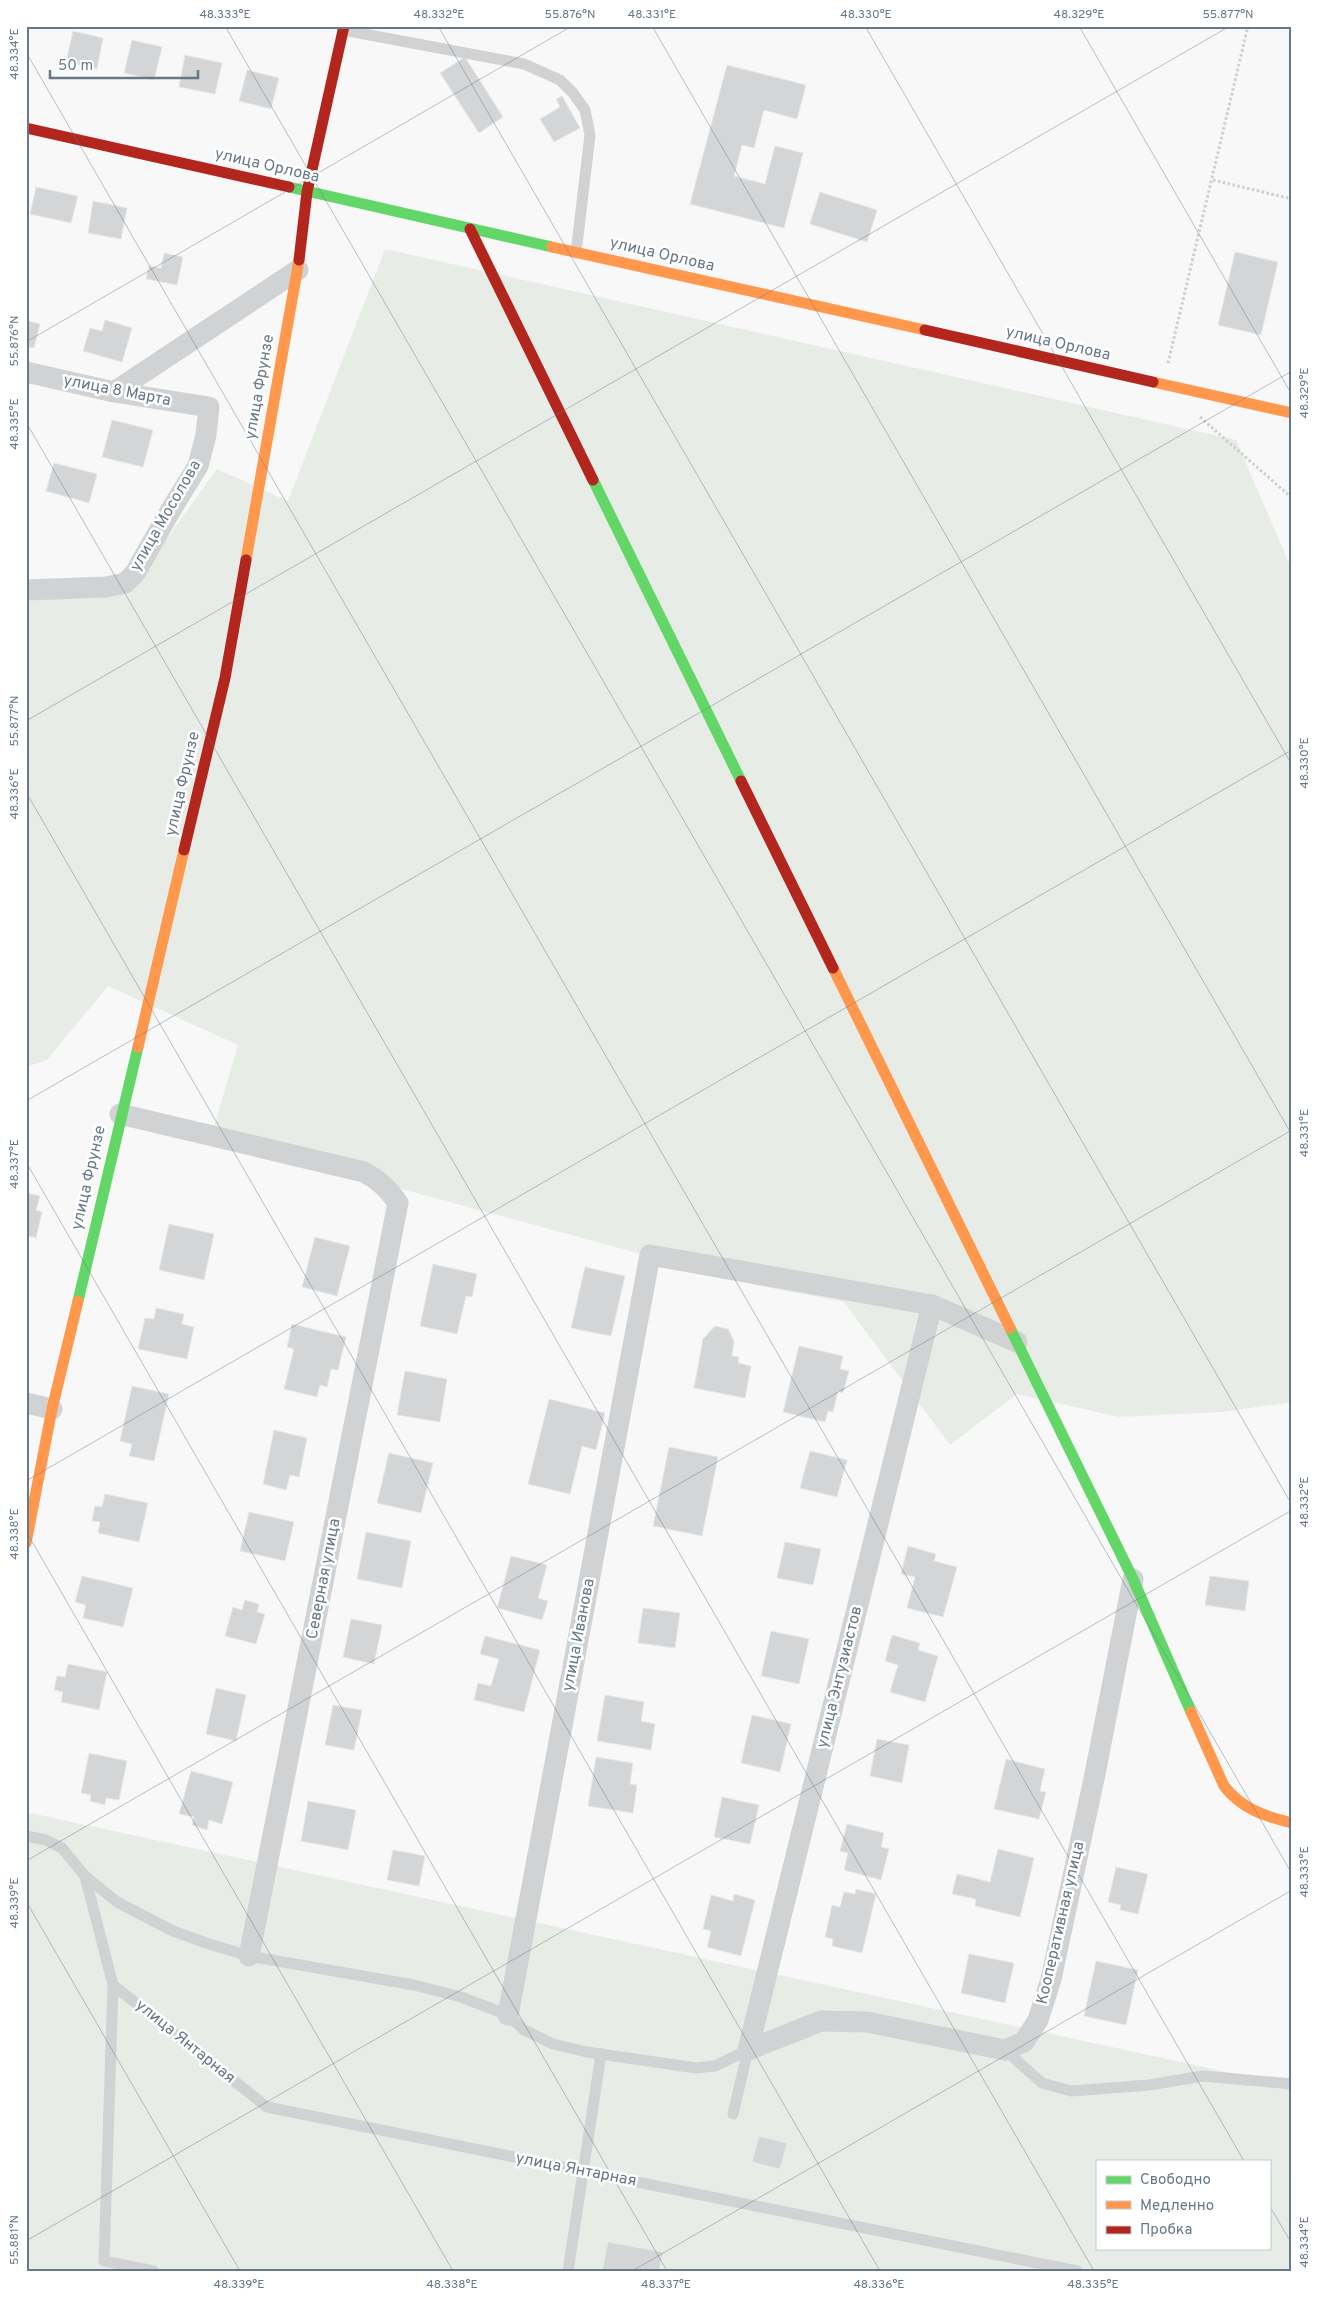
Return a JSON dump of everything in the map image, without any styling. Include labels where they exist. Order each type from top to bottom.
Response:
[{"type":"street","name":"улица Фрунзе","points":[[26,1543],[52,1408],[120,1114],[225,678],[298,270],[308,192],[344,28]]},
{"type":"street","name":"улица Орлова","points":[[26,128],[1292,413]]},
{"type":"street","points":[[470,229],[1133,1579],[1224,1786],[1234,1800],[1250,1811],[1292,1823]]},
{"type":"street","points":[[114,392],[298,270]]},
{"type":"street","name":"улица 8 Марта","points":[[26,372],[114,392],[209,407]]},
{"type":"street","name":"улица Мосолова","points":[[26,590],[106,587],[125,583],[135,573],[198,466],[206,435],[209,407]]},
{"type":"street","name":"Северная улица","points":[[120,1114],[364,1172],[377,1178],[398,1203],[249,1956]]},
{"type":"street","name":"улица Иванова","points":[[508,2015],[650,1255],[932,1305]]},
{"type":"street","points":[[932,1305],[1017,1342]]},
{"type":"street","name":"улица Энтузиастов","points":[[748,2050],[932,1305]]},
{"type":"street","points":[[26,1403],[52,1408]]},
{"type":"street","name":"Кооперативная улица","points":[[1005,2050],[1024,2042],[1038,2020],[1051,1979],[1095,1774],[1133,1579]]},
{"type":"street","points":[[748,2050],[821,2021],[867,2022],[1005,2050]]},
{"type":"lane","points":[[344,28],[524,64],[560,80],[573,92],[585,110],[590,135],[576,252]]},
{"type":"lane","points":[[26,1836],[46,1840],[62,1848],[85,1876],[117,1902],[146,1918],[209,1944],[249,1956],[414,1985],[461,1997],[508,2015],[524,2030],[553,2044],[601,2054],[696,2068],[715,2066],[748,2050]]},
{"type":"lane","points":[[85,1876],[113,1985],[104,2262],[154,2271]]},
{"type":"lane","name":"улица Янтарная","points":[[113,1985],[267,2108],[1077,2271]]},
{"type":"lane","points":[[733,2114],[748,2050]]},
{"type":"lane","points":[[1005,2050],[1042,2083],[1071,2090],[1149,2084],[1203,2076],[1292,2084]]},
{"type":"lane","points":[[568,2271],[601,2054]]},
{"type":"path","points":[[1163,385],[1248,26]]},
{"type":"path","points":[[1212,180],[1292,199]]},
{"type":"path","points":[[1193,411],[1292,498]]},
{"type":"shaded area","points":[[385,249],[1236,440],[1292,570],[1292,1402],[1222,1412],[1119,1417],[1017,1394],[950,1445],[844,1302],[751,1284],[211,1137],[238,1045],[108,986],[47,1060],[26,1067],[26,599],[128,593],[217,469],[288,501]]},
{"type":"shaded area","points":[[26,1812],[1292,2086],[1292,2271],[26,2271]]},
{"type":"building","points":[[73,31],[103,38],[97,69],[66,62]]},
{"type":"building","points":[[132,40],[162,47],[154,80],[124,73]]},
{"type":"building","points":[[185,55],[222,63],[215,94],[179,87]]},
{"type":"building","points":[[465,57],[503,117],[479,133],[440,73]]},
{"type":"building","points":[[727,65],[806,85],[797,119],[764,110],[754,148],[742,145],[734,176],[765,184],[775,146],[803,153],[784,228],[690,204]]},
{"type":"building","points":[[247,70],[279,78],[271,109],[239,101]]},
{"type":"building","points":[[562,96],[580,128],[554,142],[540,119],[560,107],[556,99]]},
{"type":"building","points":[[36,187],[78,196],[71,223],[30,214]]},
{"type":"building","points":[[820,192],[877,210],[867,242],[810,224]]},
{"type":"building","points":[[93,201],[127,208],[121,239],[88,233]]},
{"type":"building","points":[[1235,252],[1278,262],[1261,335],[1218,325]]},
{"type":"building","points":[[164,253],[183,257],[177,285],[146,279],[149,266],[161,268]]},
{"type":"building","points":[[26,320],[40,324],[34,348],[26,346]]},
{"type":"building","points":[[105,320],[132,328],[122,362],[83,351],[90,328],[102,331]]},
{"type":"building","points":[[112,420],[153,430],[143,467],[102,457]]},
{"type":"building","points":[[54,463],[97,474],[89,503],[46,491]]},
{"type":"building","points":[[26,1193],[40,1196],[36,1210],[42,1212],[36,1238],[26,1235]]},
{"type":"building","points":[[169,1224],[214,1234],[204,1280],[159,1270]]},
{"type":"building","points":[[315,1237],[350,1246],[337,1296],[302,1287]]},
{"type":"building","points":[[433,1264],[477,1274],[472,1297],[466,1296],[457,1334],[420,1326]]},
{"type":"building","points":[[585,1267],[625,1276],[611,1336],[571,1328]]},
{"type":"building","points":[[156,1308],[184,1314],[182,1324],[194,1327],[187,1359],[138,1349],[145,1318],[154,1319]]},
{"type":"building","points":[[292,1324],[346,1337],[338,1370],[331,1369],[327,1387],[320,1385],[317,1397],[284,1389],[294,1349],[287,1347]]},
{"type":"building","points":[[715,1326],[728,1329],[734,1341],[732,1356],[739,1357],[738,1363],[751,1366],[745,1398],[694,1388],[703,1339]]},
{"type":"building","points":[[799,1346],[843,1356],[840,1369],[849,1371],[843,1393],[838,1391],[833,1412],[828,1411],[825,1422],[783,1412]]},
{"type":"building","points":[[405,1371],[447,1379],[440,1422],[397,1415]]},
{"type":"building","points":[[132,1386],[169,1394],[154,1461],[129,1456],[132,1444],[120,1441]]},
{"type":"building","points":[[549,1399],[605,1413],[596,1450],[582,1446],[570,1494],[528,1484]]},
{"type":"building","points":[[274,1430],[307,1438],[299,1477],[290,1475],[286,1490],[263,1484]]},
{"type":"building","points":[[669,1447],[718,1457],[702,1536],[653,1526]]},
{"type":"building","points":[[810,1451],[847,1460],[837,1497],[800,1488]]},
{"type":"building","points":[[389,1453],[433,1463],[421,1513],[377,1503]]},
{"type":"building","points":[[105,1494],[148,1503],[139,1542],[98,1533],[100,1522],[92,1521],[95,1506],[102,1507]]},
{"type":"building","points":[[249,1512],[294,1522],[285,1561],[240,1551]]},
{"type":"building","points":[[366,1532],[411,1541],[402,1588],[357,1579]]},
{"type":"building","points":[[785,1542],[821,1549],[813,1585],[777,1578]]},
{"type":"building","points":[[908,1546],[936,1554],[934,1561],[957,1567],[943,1617],[907,1608],[915,1577],[901,1574]]},
{"type":"building","points":[[511,1556],[547,1565],[538,1598],[548,1601],[542,1620],[497,1608]]},
{"type":"building","points":[[82,1576],[133,1588],[123,1627],[83,1618],[86,1605],[75,1602]]},
{"type":"building","points":[[1210,1576],[1249,1581],[1245,1611],[1205,1605]]},
{"type":"building","points":[[245,1600],[259,1604],[257,1612],[265,1614],[256,1644],[225,1636],[233,1607],[242,1610]]},
{"type":"building","points":[[643,1608],[680,1613],[675,1648],[638,1643]]},
{"type":"building","points":[[351,1619],[382,1625],[374,1664],[343,1657]]},
{"type":"building","points":[[771,1631],[809,1639],[799,1684],[761,1676]]},
{"type":"building","points":[[892,1635],[920,1643],[918,1650],[938,1656],[925,1702],[890,1692],[898,1665],[885,1661]]},
{"type":"building","points":[[485,1636],[540,1650],[524,1712],[474,1700],[478,1683],[491,1686],[499,1659],[480,1654]]},
{"type":"building","points":[[68,1664],[107,1672],[99,1710],[61,1702],[63,1692],[54,1690],[57,1676],[65,1677]]},
{"type":"building","points":[[216,1688],[246,1695],[236,1741],[206,1734]]},
{"type":"building","points":[[605,1695],[644,1702],[641,1721],[655,1724],[651,1750],[597,1741]]},
{"type":"building","points":[[333,1705],[362,1710],[354,1750],[325,1745]]},
{"type":"building","points":[[752,1715],[791,1724],[780,1772],[741,1763]]},
{"type":"building","points":[[877,1739],[909,1745],[902,1783],[870,1776]]},
{"type":"building","points":[[89,1753],[127,1761],[119,1800],[106,1798],[105,1805],[90,1801],[91,1795],[81,1793]]},
{"type":"building","points":[[596,1757],[633,1763],[630,1784],[637,1785],[633,1813],[588,1806]]},
{"type":"building","points":[[1006,1759],[1045,1769],[1040,1791],[1046,1792],[1039,1819],[994,1809]]},
{"type":"building","points":[[191,1771],[233,1782],[222,1824],[209,1820],[207,1830],[192,1825],[194,1817],[179,1814]]},
{"type":"building","points":[[722,1797],[759,1805],[750,1844],[714,1837]]},
{"type":"building","points":[[308,1801],[356,1810],[348,1850],[301,1841]]},
{"type":"building","points":[[847,1824],[884,1833],[881,1847],[889,1849],[881,1880],[844,1870],[848,1853],[840,1851]]},
{"type":"building","points":[[998,1849],[1034,1858],[1020,1917],[975,1906],[976,1899],[952,1894],[957,1874],[990,1882]]},
{"type":"building","points":[[393,1850],[425,1856],[419,1886],[387,1880]]},
{"type":"building","points":[[1116,1867],[1148,1874],[1138,1914],[1120,1910],[1121,1905],[1108,1902]]},
{"type":"building","points":[[856,1889],[876,1894],[862,1953],[832,1946],[833,1939],[825,1937],[832,1905],[840,1907],[844,1892],[855,1894]]},
{"type":"building","points":[[734,1894],[755,1900],[741,1956],[707,1947],[711,1931],[703,1929],[711,1895],[733,1901]]},
{"type":"building","points":[[969,1954],[1014,1963],[1005,2003],[961,1993]]},
{"type":"building","points":[[1096,1961],[1138,1970],[1126,2025],[1084,2016]]},
{"type":"building","points":[[759,2136],[787,2143],[780,2169],[752,2162]]},
{"type":"building","points":[[608,2242],[663,2252],[659,2271],[602,2271]]},
{"type":"traffic: fast","points":[[289,187],[552,247]]},
{"type":"traffic: fast","points":[[593,480],[741,781]]},
{"type":"traffic: fast","points":[[78,1301],[138,1047]]},
{"type":"traffic: fast","points":[[1010,1328],[1133,1579],[1191,1712]]},
{"type":"traffic: slow","points":[[552,247],[925,330]]},
{"type":"traffic: slow","points":[[246,560],[299,260]]},
{"type":"traffic: slow","points":[[1153,382],[1292,413]]},
{"type":"traffic: slow","points":[[138,1047],[184,850]]},
{"type":"traffic: slow","points":[[833,968],[1010,1328]]},
{"type":"traffic: slow","points":[[26,1543],[52,1409],[78,1301]]},
{"type":"traffic: slow","points":[[1191,1712],[1224,1786],[1231,1794],[1254,1810],[1272,1818],[1292,1823]]},
{"type":"traffic: jam","points":[[299,260],[307,192],[344,26]]},
{"type":"traffic: jam","points":[[26,128],[289,187]]},
{"type":"traffic: jam","points":[[470,229],[593,480]]},
{"type":"traffic: jam","points":[[925,330],[1153,382]]},
{"type":"traffic: jam","points":[[184,850],[225,678],[246,560]]},
{"type":"traffic: jam","points":[[741,781],[833,968]]}]
